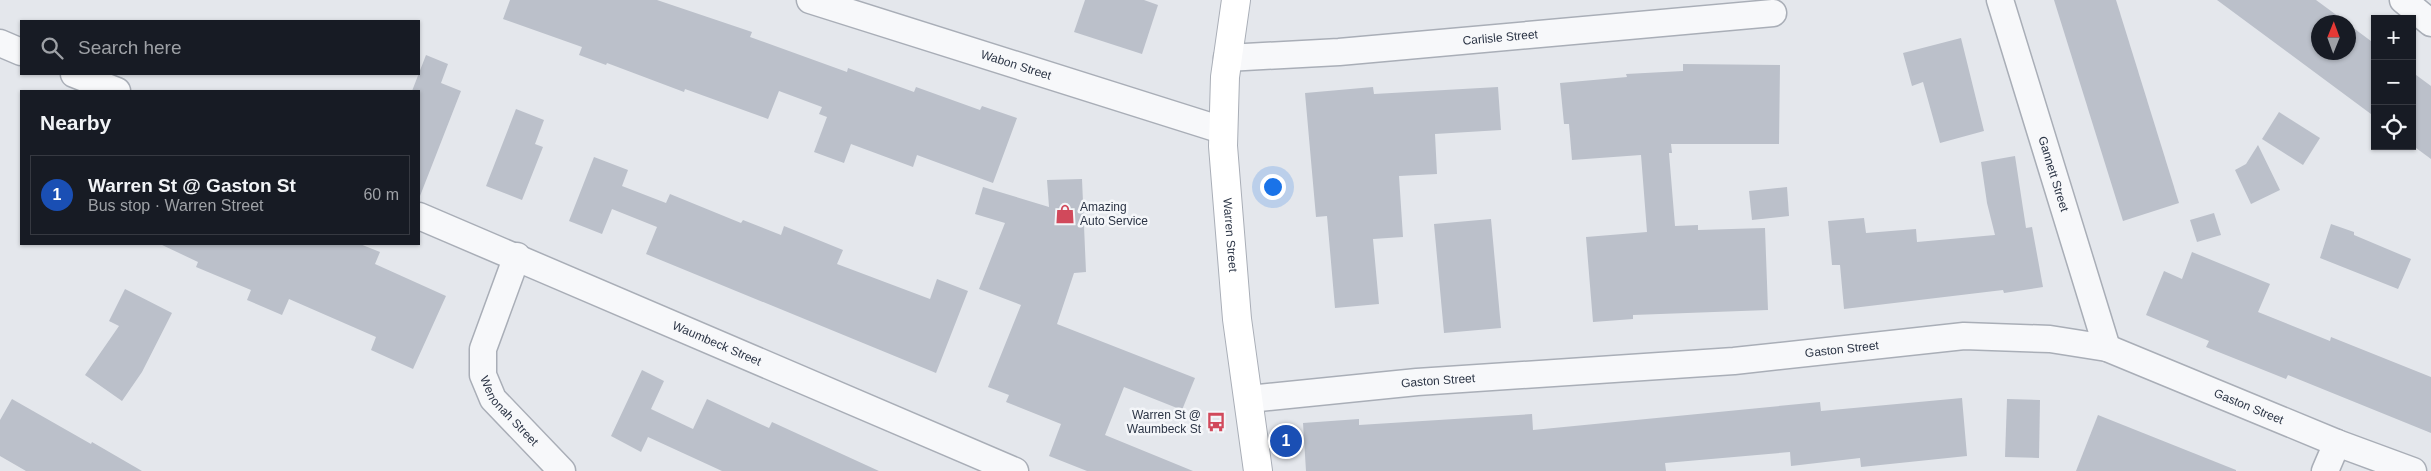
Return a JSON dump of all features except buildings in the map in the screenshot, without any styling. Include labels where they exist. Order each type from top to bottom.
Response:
[{"type":"main road","name":"Warren Street","points":[[1236,0],[1227,58],[1222,130],[1237,319],[1258,471]]},
{"type":"street","name":"Wabon Street","points":[[810,0],[1222,130]]},
{"type":"street","name":"Gannett Street","points":[[2000,0],[2107,348]]},
{"type":"street","points":[[2403,0],[2431,23]]},
{"type":"street","name":"Carlisle Street","points":[[1227,58],[1339,52],[1773,13]]},
{"type":"street","points":[[0,43],[20,52]]},
{"type":"street","points":[[77,75],[114,90]]},
{"type":"street","name":"Waumbeck Street","points":[[420,216],[517,256],[1015,471]]},
{"type":"street","name":"Wenonah Street","points":[[517,256],[483,349],[483,375],[493,399],[562,471]]},
{"type":"street","name":"Gaston Street","points":[[1249,400],[1417,382],[1734,361],[1964,336],[2050,339],[2107,348],[2338,444],[2413,471]]},
{"type":"street","points":[[2325,471],[2338,444]]},
{"type":"place","name":"Amazing Auto Service","points":[[1065,214]]},
{"type":"place","name":"Warren St @ Waumbeck St","points":[[1216,422]]},
{"type":"place","name":"Warren St @ Gaston St","points":[[1286,441]]}]
